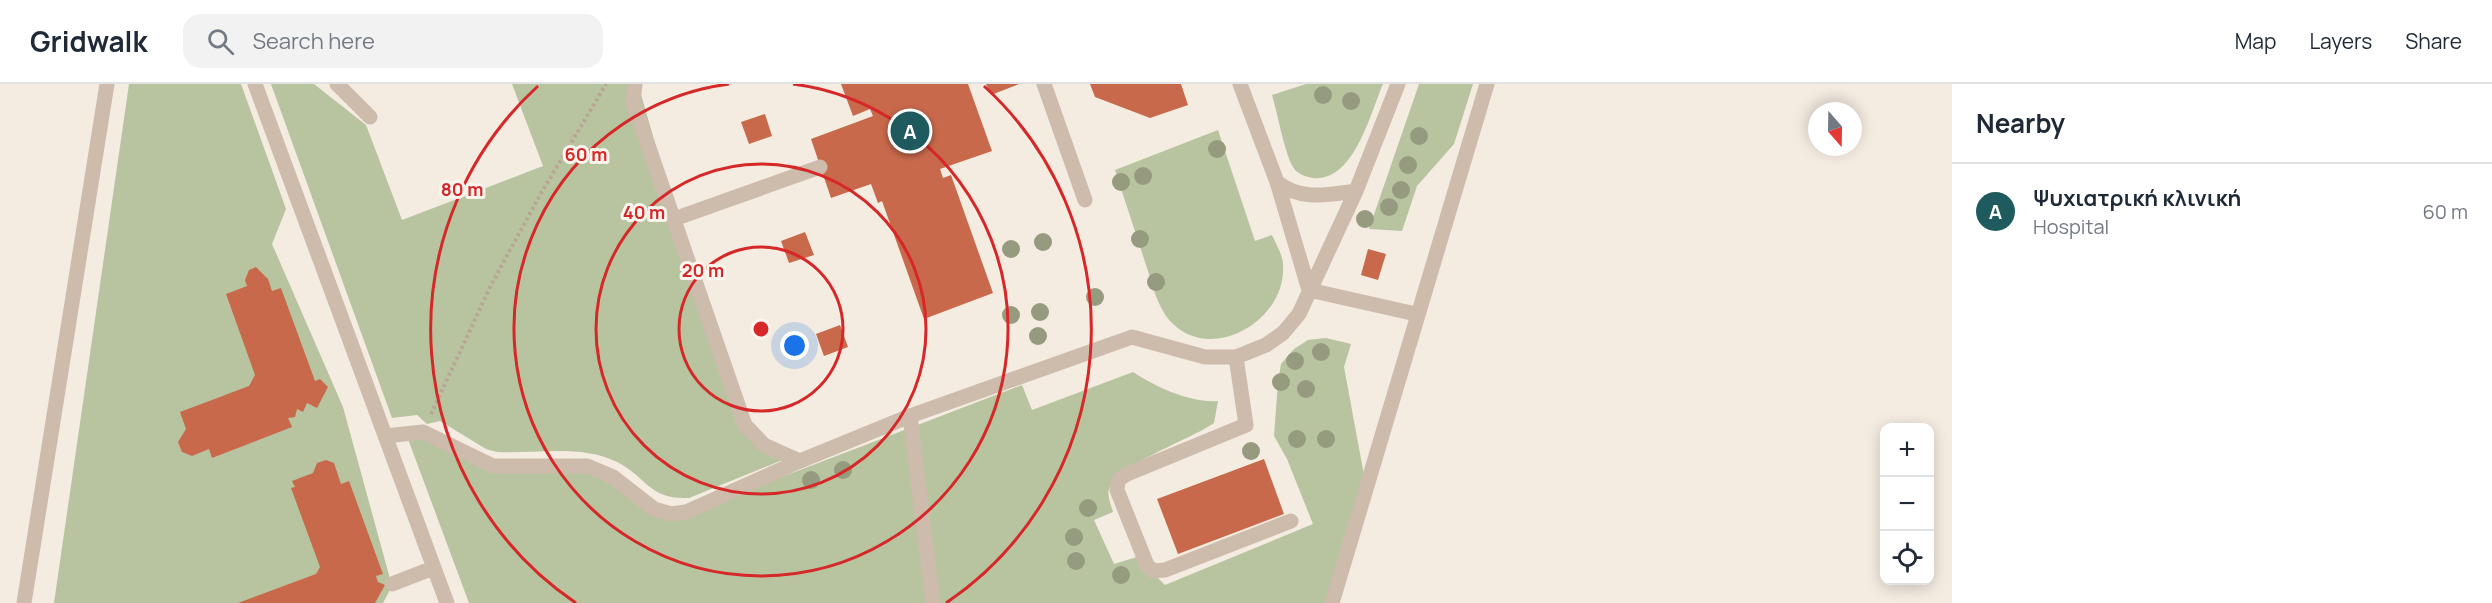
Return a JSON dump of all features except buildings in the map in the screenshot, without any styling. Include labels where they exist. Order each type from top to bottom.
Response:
[{"type":"street","points":[[24,603],[107,84]]},
{"type":"street","points":[[255,84],[447,603]]},
{"type":"street","points":[[337,84],[370,117]]},
{"type":"street","points":[[635,84],[633,102],[745,425],[764,445],[800,461]]},
{"type":"street","points":[[1044,84],[1085,200]]},
{"type":"street","points":[[1240,84],[1277,182],[1309,290]]},
{"type":"street","points":[[385,436],[423,432],[493,466],[587,466],[614,477],[654,509],[671,514],[686,512],[800,461],[910,416],[1132,337],[1205,357],[1236,357],[1266,345],[1283,333],[1299,314],[1356,191],[1398,84]]},
{"type":"street","points":[[1332,603],[1416,314],[1487,84]]},
{"type":"street","points":[[674,219],[820,167]]},
{"type":"street","points":[[1277,182],[1290,193],[1307,195],[1356,191]]},
{"type":"street","points":[[1309,290],[1416,314]]},
{"type":"street","points":[[1236,357],[1246,425],[1127,474],[1118,480],[1117,490],[1147,565],[1153,571],[1165,570],[1290,521]]},
{"type":"street","points":[[910,416],[933,603]]},
{"type":"street","points":[[392,584],[434,568]]},
{"type":"path","points":[[423,432],[491,285],[540,195],[606,84]]},
{"type":"green space","points":[[129,84],[241,84],[286,209],[272,244],[343,407],[392,586],[383,603],[54,603]]},
{"type":"green space","points":[[271,84],[314,84],[366,125],[402,220],[543,166],[512,84],[638,84],[716,355],[740,426],[785,459],[689,498],[676,498],[657,491],[627,468],[603,456],[573,451],[497,452],[486,449],[440,421],[427,424],[417,415],[392,418]]},
{"type":"green space","points":[[1306,84],[1383,84],[1366,128],[1350,158],[1339,169],[1327,176],[1307,177],[1293,167],[1272,95]]},
{"type":"green space","points":[[1419,84],[1473,84],[1454,144],[1417,186],[1402,231],[1369,229]]},
{"type":"green space","points":[[1218,130],[1255,241],[1272,235],[1281,253],[1283,265],[1281,285],[1273,304],[1260,319],[1243,330],[1224,337],[1205,339],[1187,334],[1170,321],[1161,308],[1115,170]]},
{"type":"green space","points":[[1326,338],[1351,344],[1344,367],[1364,475],[1327,603],[469,603],[408,439],[425,436],[493,465],[575,466],[656,507],[685,514],[1022,385],[1032,410],[1133,372],[1185,397],[1218,401],[1214,423],[1139,462],[1115,480],[1109,489],[1113,512],[1094,520],[1114,564],[1137,557],[1165,585],[1313,524],[1287,459],[1274,436],[1281,364],[1294,349],[1308,340]]},
{"type":"place","name":"Ψυχιατρική κλινική","points":[[910,131]]}]
